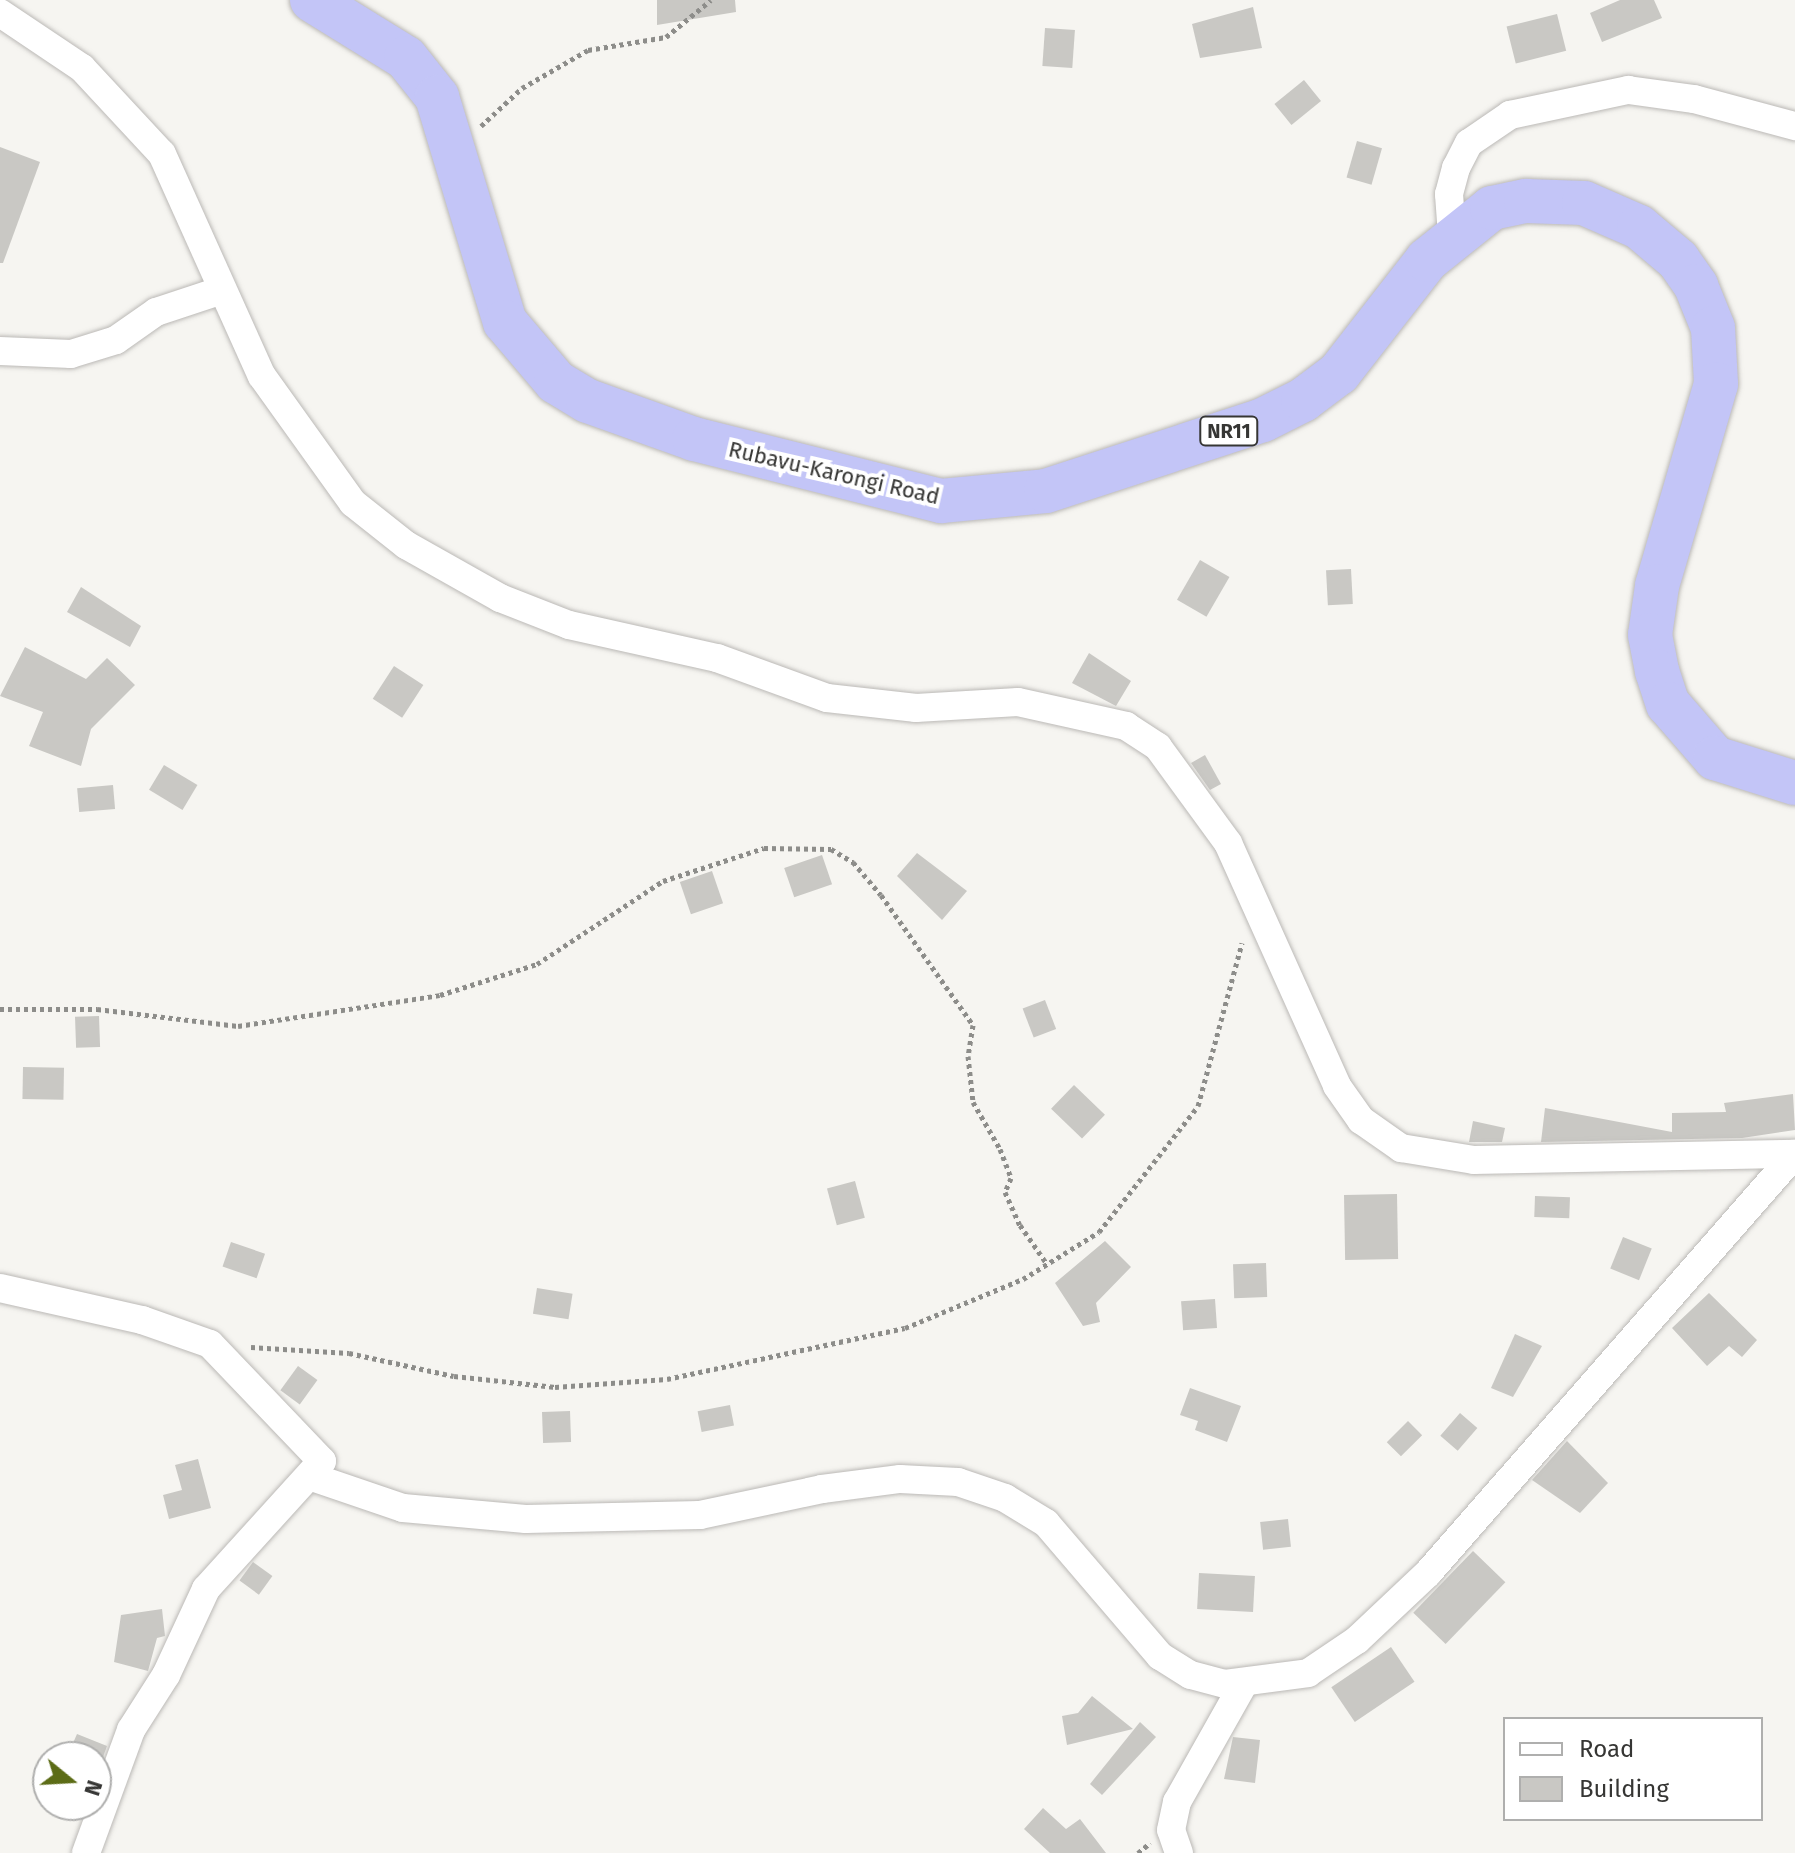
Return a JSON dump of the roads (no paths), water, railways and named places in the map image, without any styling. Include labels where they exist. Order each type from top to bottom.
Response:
[{"type":"highway","name":"Rubavu-Karongi Road","points":[[312,0],[406,58],[437,97],[457,149],[486,273],[505,322],[556,382],[588,401],[694,439],[941,501],[1046,491],[1263,420],[1303,400],[1339,373],[1392,300],[1452,235],[1492,208],[1526,201],[1584,203],[1639,227],[1678,260],[1696,286],[1713,328],[1716,384],[1657,586],[1650,635],[1657,671],[1668,704],[1715,758],[1795,783]]},
{"type":"street","points":[[0,13],[93,77],[162,154],[219,291],[262,376],[353,503],[406,545],[500,598],[569,625],[717,658],[827,698],[916,708],[1018,702],[1126,726],[1158,747],[1228,843],[1337,1086],[1361,1120],[1401,1148],[1474,1160],[1795,1154]]},
{"type":"street","points":[[1452,235],[1449,194],[1456,168],[1469,143],[1510,115],[1628,90],[1694,99],[1795,126]]},
{"type":"street","points":[[0,351],[71,354],[116,340],[156,312],[219,291]]},
{"type":"street","points":[[312,1477],[403,1508],[526,1519],[700,1515],[822,1489],[900,1479],[958,1482],[1005,1498],[1046,1523],[1160,1656],[1191,1675],[1244,1683],[1308,1673],[1400,1602],[1795,1154]]},
{"type":"street","points":[[0,1288],[142,1320],[210,1344],[322,1461],[312,1477],[239,1546],[206,1589],[166,1675],[131,1730],[86,1853]]},
{"type":"street","points":[[1179,1853],[1171,1830],[1177,1802],[1244,1683]]}]
